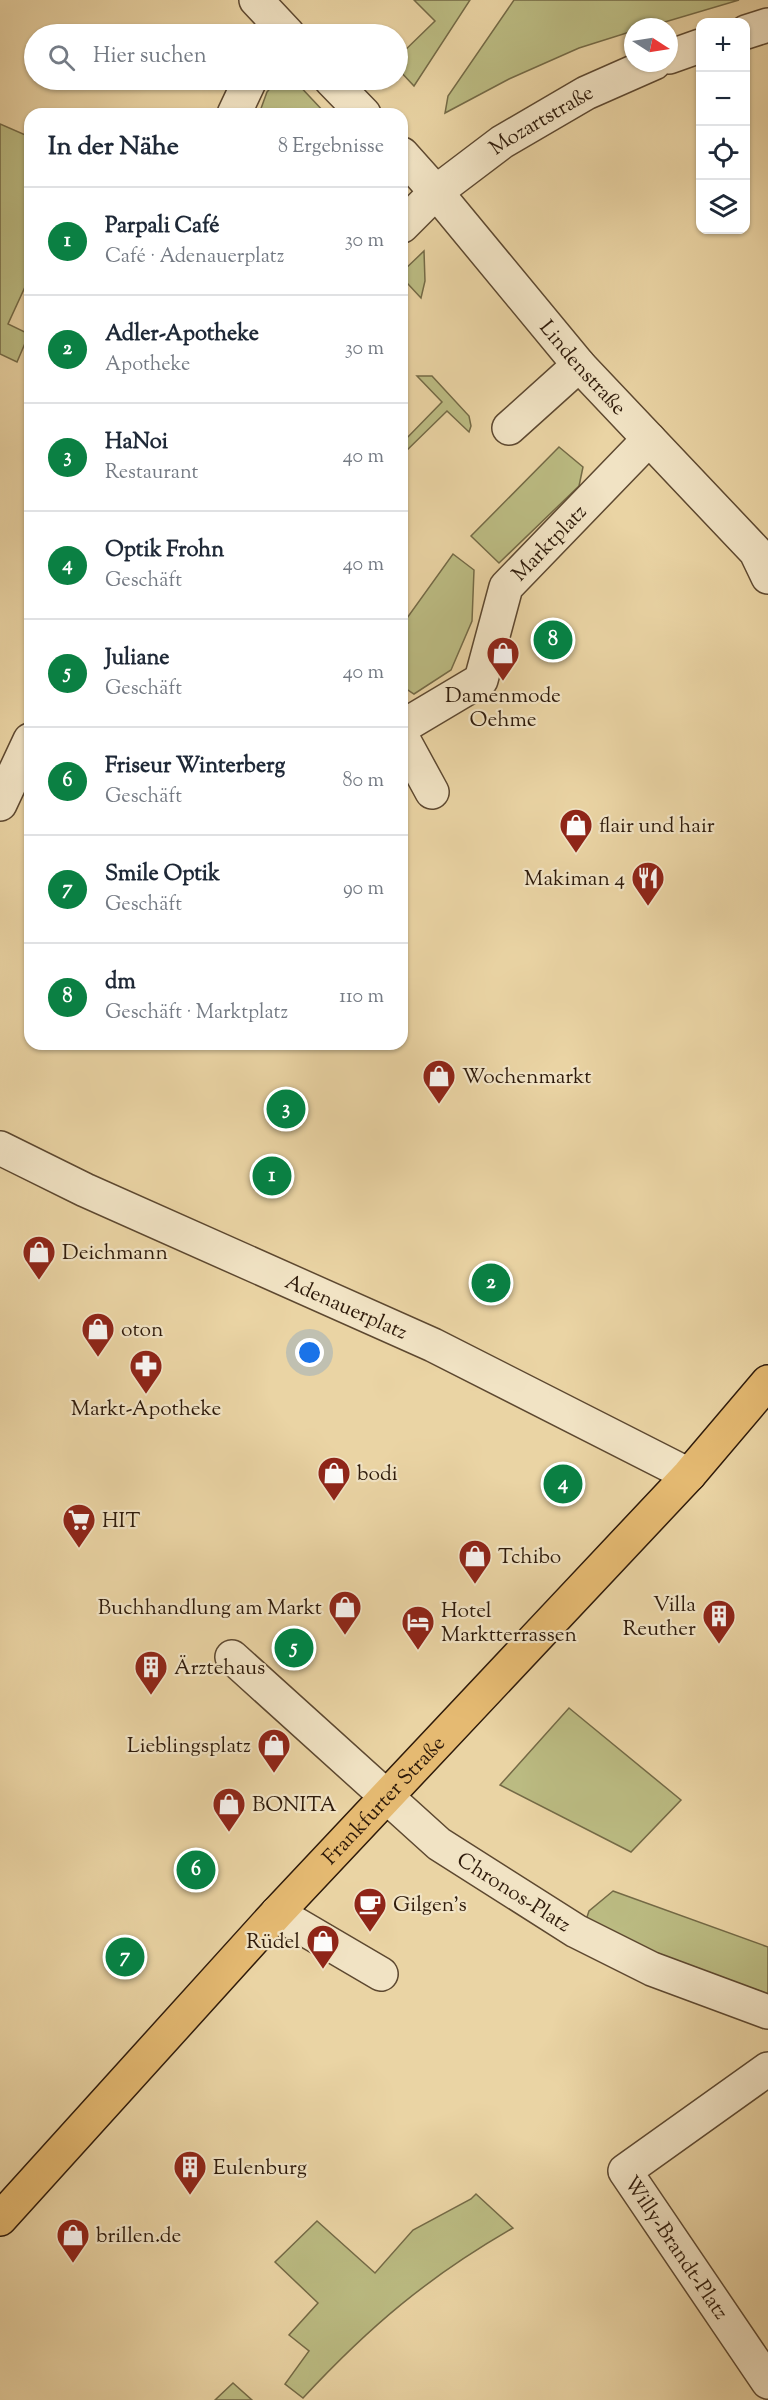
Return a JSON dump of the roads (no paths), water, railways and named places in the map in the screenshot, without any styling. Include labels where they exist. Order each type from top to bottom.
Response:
[{"type":"main road","name":"Frankfurter Straße","points":[[0,2219],[277,1913],[689,1475],[768,1382]]},
{"type":"street","points":[[750,31],[768,25]]},
{"type":"street","points":[[678,54],[696,47]]},
{"type":"street","name":"Mozartstraße","points":[[408,220],[436,192],[502,142],[586,93],[634,72]]},
{"type":"street","points":[[237,108],[245,90]]},
{"type":"street","points":[[341,90],[358,108]]},
{"type":"street","name":"Lindenstraße","points":[[408,161],[579,365],[756,552],[768,577]]},
{"type":"street","points":[[509,428],[579,365]]},
{"type":"street","name":"Marktplatz","points":[[408,723],[482,680],[506,586],[649,439]]},
{"type":"street","points":[[408,748],[432,792]]},
{"type":"street","points":[[0,804],[24,753]]},
{"type":"street","name":"Adenauerplatz","points":[[0,1148],[85,1190],[433,1346],[689,1475]]},
{"type":"street","points":[[232,1657],[387,1797]]},
{"type":"street","name":"Chronos-Platz","points":[[387,1797],[439,1844],[576,1931],[652,1969],[768,2012]]},
{"type":"street","points":[[277,1913],[381,1974]]},
{"type":"street","name":"Willy-Brandt-Platz","points":[[768,2069],[625,2170],[768,2382]]},
{"type":"place","name":"dm","points":[[553,640]]},
{"type":"place","name":"Damenmode Oehme","points":[[503,682]]},
{"type":"place","name":"flair und hair","points":[[576,854]]},
{"type":"place","name":"Makiman 4","points":[[648,907]]},
{"type":"place","name":"Wochenmarkt","points":[[439,1105]]},
{"type":"place","name":"HaNoi","points":[[286,1109]]},
{"type":"place","name":"Parpali Café","points":[[272,1176]]},
{"type":"place","name":"Deichmann","points":[[39,1281]]},
{"type":"place","name":"Adler-Apotheke","points":[[491,1283]]},
{"type":"place","name":"oton","points":[[98,1358]]},
{"type":"place","name":"Markt-Apotheke","points":[[146,1395]]},
{"type":"place","name":"Optik Frohn","points":[[563,1484]]},
{"type":"place","name":"bodi","points":[[334,1502]]},
{"type":"place","name":"HIT","points":[[79,1549]]},
{"type":"place","name":"Tchibo","points":[[475,1585]]},
{"type":"place","name":"Buchhandlung am Markt","points":[[345,1636]]},
{"type":"place","name":"Villa Reuther","points":[[719,1645]]},
{"type":"place","name":"Juliane","points":[[294,1648]]},
{"type":"place","name":"Hotel Marktterrassen","points":[[418,1651]]},
{"type":"place","name":"Ärztehaus","points":[[151,1696]]},
{"type":"place","name":"Lieblingsplatz","points":[[274,1774]]},
{"type":"place","name":"BONITA","points":[[229,1833]]},
{"type":"place","name":"Friseur Winterberg","points":[[196,1870]]},
{"type":"place","name":"Gilgen's","points":[[370,1933]]},
{"type":"place","name":"Smile Optik","points":[[125,1957]]},
{"type":"place","name":"Rüdel","points":[[323,1970]]},
{"type":"place","name":"Eulenburg","points":[[190,2196]]},
{"type":"place","name":"brillen.de","points":[[73,2264]]}]
